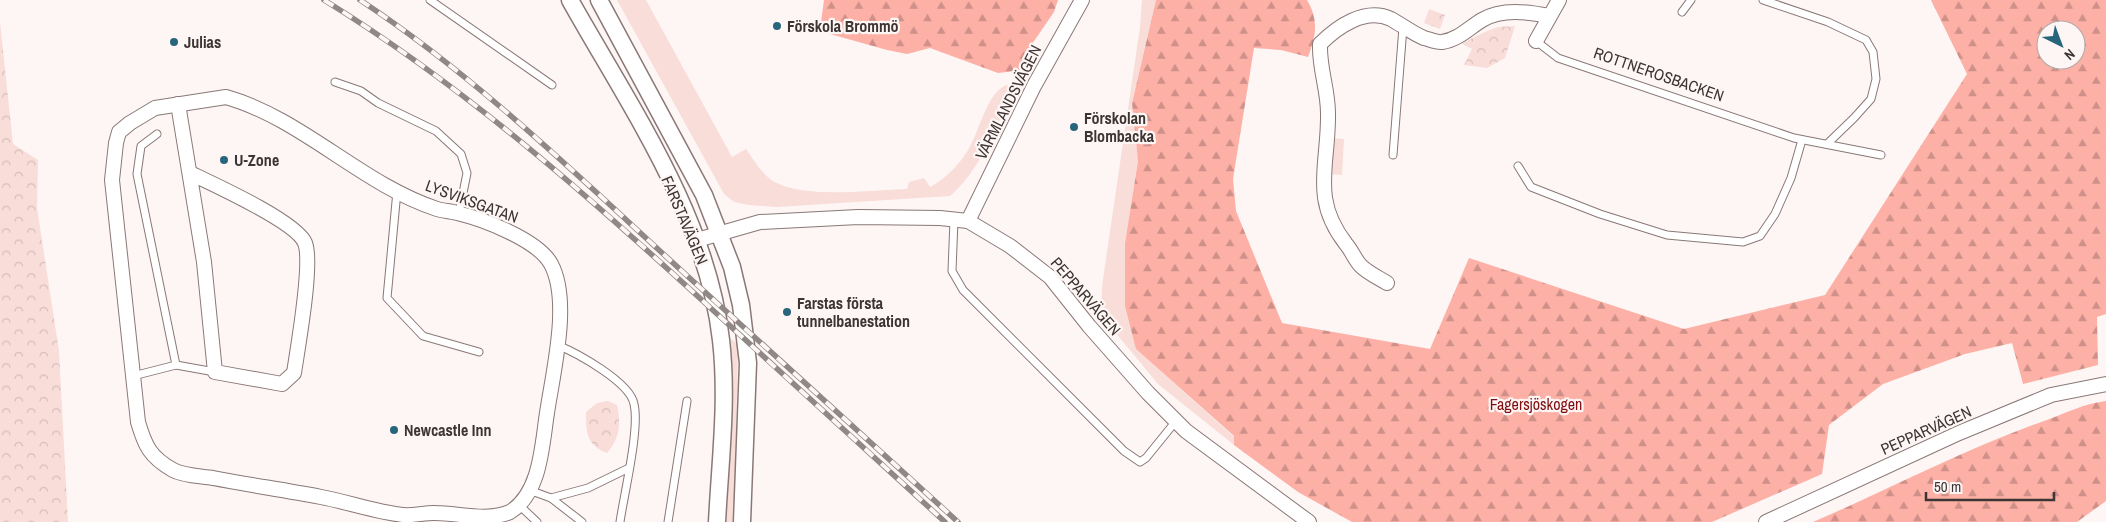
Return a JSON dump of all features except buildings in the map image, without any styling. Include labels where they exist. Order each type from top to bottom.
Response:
[{"type":"street","name":"FARSTAVÄGEN","points":[[570,0],[654,149],[697,240],[708,275],[721,340],[723,379],[717,522]]},
{"type":"street","name":"FARSTAVÄGEN","points":[[599,0],[704,194],[720,233],[741,305],[748,363],[742,522]]},
{"type":"street","name":"VÄRMLANDSVÄGEN","points":[[961,220],[1082,0]]},
{"type":"street","name":"ROTTNEROSBACKEN","points":[[1536,41],[1559,0]]},
{"type":"street","points":[[1387,283],[1362,268],[1336,234],[1328,216],[1324,168],[1328,133],[1328,96],[1321,63],[1320,44],[1333,31],[1356,18],[1373,16],[1389,18],[1415,34],[1442,42],[1466,32],[1483,19],[1498,14],[1529,12],[1549,16]]},
{"type":"street","name":"LYSVIKSGATAN","points":[[226,97],[244,102],[276,118],[397,190],[438,209],[459,213],[514,234],[535,245],[549,261],[558,288],[559,331],[538,469],[524,500],[519,505],[509,512],[483,520],[434,513],[403,518],[322,497],[176,472],[153,457],[144,442],[138,422],[112,180],[116,143],[120,132],[130,124],[155,108],[226,97]]},
{"type":"street","points":[[178,104],[204,262],[215,372],[282,384],[294,373],[308,260],[304,241],[291,228],[239,196],[190,173]]},
{"type":"street","name":"PEPPARVÄGEN","points":[[697,240],[760,222],[858,217],[961,220],[1010,246],[1050,277],[1094,332],[1148,393],[1176,421],[1309,522]]},
{"type":"street","name":"PEPPARVÄGEN","points":[[1766,522],[1959,433],[2051,395],[2106,384]]},
{"type":"lane","points":[[430,0],[552,85]]},
{"type":"lane","points":[[1682,12],[1691,0]]},
{"type":"lane","points":[[1763,0],[1828,22],[1866,40],[1873,52],[1876,79],[1871,98],[1854,118],[1827,144]]},
{"type":"lane","points":[[1393,155],[1403,28]]},
{"type":"lane","name":"ROTTNEROSBACKEN","points":[[1536,41],[1558,58],[1802,140],[1881,155]]},
{"type":"lane","points":[[335,82],[361,91],[378,103],[436,131],[461,154],[467,173],[459,213]]},
{"type":"lane","points":[[157,134],[141,146],[137,174],[176,365]]},
{"type":"lane","points":[[1518,166],[1531,187],[1600,214],[1667,235],[1743,242],[1760,236],[1775,214],[1791,178],[1802,140]]},
{"type":"lane","points":[[397,190],[386,298],[422,336],[479,352]]},
{"type":"lane","points":[[961,220],[952,271],[963,290],[1124,451],[1140,462],[1146,458],[1176,421]]},
{"type":"lane","points":[[557,345],[579,354],[629,392],[634,404],[635,425],[620,522]]},
{"type":"lane","points":[[133,376],[176,365],[215,372]]},
{"type":"lane","points":[[668,522],[687,401]]},
{"type":"lane","points":[[551,498],[588,488],[629,468]]},
{"type":"lane","points":[[529,490],[551,498],[582,522]]},
{"type":"lane","points":[[519,505],[538,522]]},
{"type":"green space","points":[[617,0],[646,0],[732,157],[746,149],[760,169],[770,179],[782,186],[798,190],[856,192],[907,189],[909,182],[924,178],[930,187],[946,176],[964,156],[994,95],[1007,85],[1012,89],[1012,95],[978,162],[970,175],[950,196],[777,207],[734,202],[724,194]]},
{"type":"green space","points":[[824,0],[1058,0],[1054,12],[1032,44],[1024,70],[998,73],[930,48],[907,54],[830,34],[821,22]]},
{"type":"green space","points":[[1142,0],[1156,0],[1132,102],[1138,161],[1125,243],[1136,349],[1234,437],[1234,445],[1158,384],[1101,315],[1102,286],[1140,27]]},
{"type":"green space","name":"Fagersjöskogen","points":[[1156,0],[1307,0],[1315,21],[1313,42],[1308,57],[1281,50],[1254,48],[1233,179],[1236,211],[1282,323],[1430,349],[1469,258],[1684,329],[1825,295],[1967,74],[1931,0],[2106,0],[2106,314],[2097,317],[2098,365],[2023,384],[2012,343],[1965,354],[1883,384],[1829,425],[1822,474],[1712,522],[1352,522],[1298,492],[1234,445],[1234,436],[1136,349],[1125,306],[1125,243],[1138,161],[1132,103]]},
{"type":"green space","points":[[1429,9],[1445,15],[1440,29],[1424,23]]},
{"type":"green space","points":[[0,22],[13,144],[38,160],[37,208],[59,351],[68,522],[0,522]]},
{"type":"green space","points":[[1515,26],[1505,58],[1487,68],[1464,65],[1472,49],[1462,44],[1496,28]]},
{"type":"green space","points":[[1330,138],[1344,139],[1342,175],[1328,174]]},
{"type":"green space","points":[[731,339],[738,344],[734,522],[725,522]]},
{"type":"green space","points":[[608,401],[617,405],[619,425],[615,442],[607,453],[591,442],[586,426],[586,412],[597,403]]},
{"type":"green space","points":[[2106,401],[2106,501],[2077,522],[1813,522],[1985,444],[2075,409]]},
{"type":"railway","points":[[324,0],[428,70],[528,147],[670,271],[945,522]]},
{"type":"railway","points":[[360,0],[445,62],[527,130],[958,522]]},
{"type":"place","name":"Förskola Brommö","points":[[777,26]]},
{"type":"place","name":"Julias","points":[[174,42]]},
{"type":"place","name":"Förskolan Blombacka","points":[[1074,127]]},
{"type":"place","name":"U-Zone","points":[[224,160]]},
{"type":"place","name":"Farstas första tunnelbanestation","points":[[787,312]]},
{"type":"place","name":"Newcastle Inn","points":[[394,430]]}]
